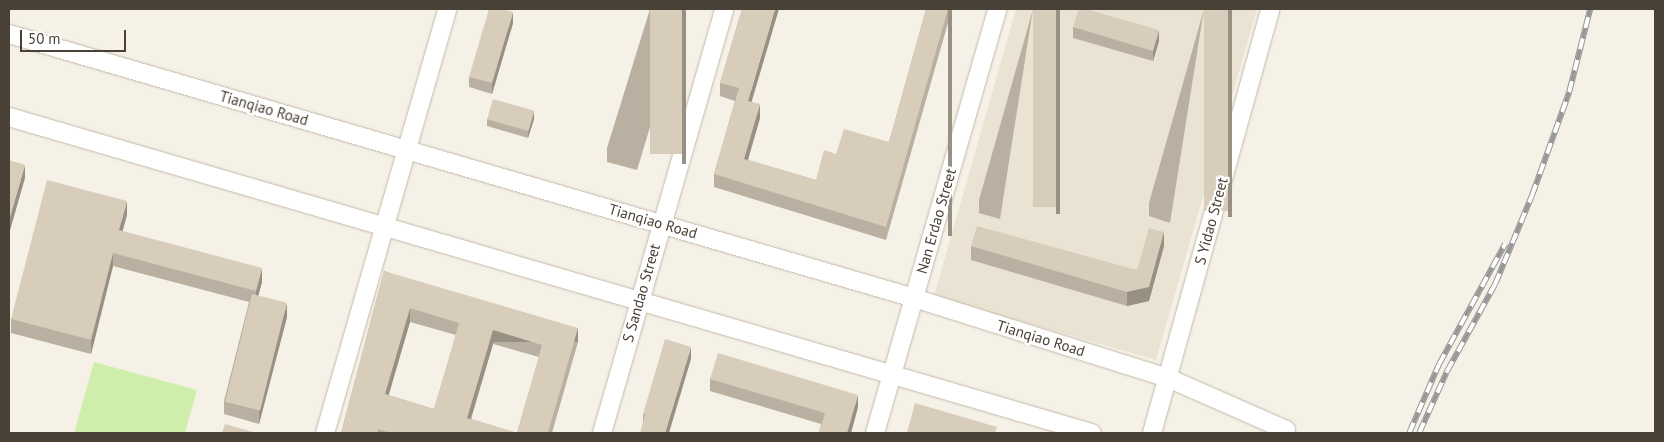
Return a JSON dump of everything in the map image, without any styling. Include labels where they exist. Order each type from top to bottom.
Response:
[{"type":"street","points":[[325,433],[447,9]]},
{"type":"street","name":"S Sandao Street","points":[[602,433],[724,9]]},
{"type":"street","name":"Nan Erdao Street","points":[[875,433],[997,9]]},
{"type":"street","name":"S Yidao Street","points":[[1152,433],[1270,9]]},
{"type":"street","name":"Tianqiao Road","points":[[9,34],[914,298],[1168,378],[1286,430],[1285,433]]},
{"type":"street","points":[[9,117],[1092,433]]},
{"type":"shaded area","points":[[1016,9],[1257,9],[1156,360],[934,296]]},
{"type":"green space","points":[[94,362],[197,390],[185,433],[74,433]]},
{"type":"building","points":[[489,9],[502,9],[513,12],[492,83],[469,77]]},
{"type":"building","points":[[650,9],[682,9],[682,154],[650,154]]},
{"type":"building","points":[[742,9],[775,9],[748,101],[760,104],[744,159],[816,180],[824,150],[836,154],[844,129],[889,142],[926,9],[948,9],[886,227],[714,174],[739,88],[720,83]]},
{"type":"building","points":[[1033,9],[1056,9],[1056,207],[1033,207]]},
{"type":"building","points":[[1079,9],[1086,9],[1159,30],[1153,51],[1073,27]]},
{"type":"building","points":[[1204,9],[1228,9],[1228,211],[1204,211]]},
{"type":"building","points":[[493,99],[534,111],[529,131],[487,119]]},
{"type":"building","points":[[9,160],[25,165],[9,220]]},
{"type":"building","points":[[47,180],[127,201],[119,230],[262,268],[256,291],[113,253],[91,340],[11,319]]},
{"type":"building","points":[[977,226],[1137,270],[1149,228],[1164,232],[1149,287],[1127,292],[971,246]]},
{"type":"building","points":[[384,271],[578,328],[548,433],[517,433],[391,433],[378,429],[377,433],[341,433]],"holes":[[[410,308],[459,323],[434,409],[385,394]],[[493,330],[542,345],[517,433],[467,418]]]},
{"type":"building","points":[[252,294],[287,303],[260,410],[225,402]]},
{"type":"building","points":[[665,339],[691,347],[665,433],[640,433],[645,415],[643,414]]},
{"type":"building","points":[[718,353],[858,395],[847,433],[819,433],[825,413],[710,379]]},
{"type":"building","points":[[915,403],[997,427],[995,433],[907,433]]},
{"type":"building","points":[[225,424],[253,432],[253,433],[222,433]]},
{"type":"railway","points":[[1419,433],[1447,371],[1495,284],[1532,195],[1569,92],[1590,9]]},
{"type":"railway","points":[[1409,433],[1439,364],[1505,244]]}]
